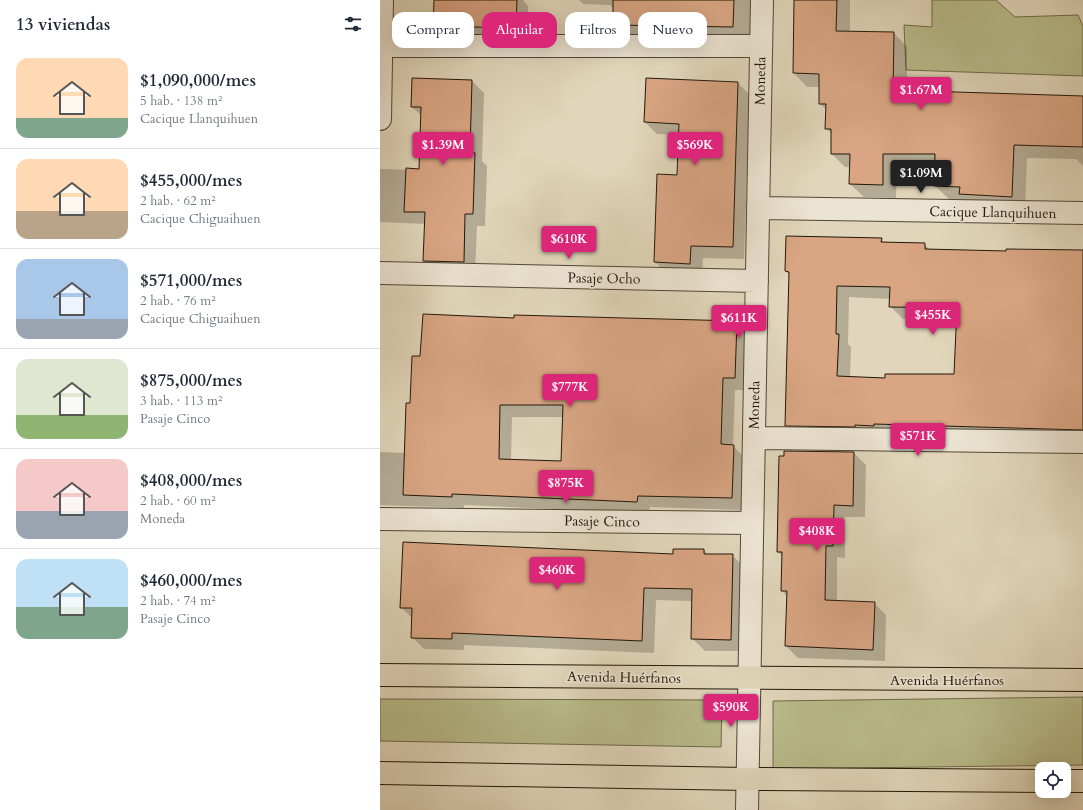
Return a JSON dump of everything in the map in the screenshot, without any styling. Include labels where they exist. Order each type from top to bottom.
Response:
[{"type":"main road","name":"Avenida Huérfanos","points":[[380,675],[1083,680]]},
{"type":"main road","points":[[380,773],[748,779],[1035,781]]},
{"type":"main road","points":[[1071,781],[1083,781]]},
{"type":"street","points":[[380,119],[382,0]]},
{"type":"street","name":"Moneda","points":[[747,810],[762,0]]},
{"type":"street","points":[[381,46],[761,46]]},
{"type":"street","name":"Cacique Llanquihuen","points":[[758,208],[1083,213]]},
{"type":"street","name":"Pasaje Ocho","points":[[380,273],[757,281]]},
{"type":"street","points":[[754,438],[1083,442]]},
{"type":"street","name":"Pasaje Cinco","points":[[380,519],[752,523]]},
{"type":"green space","points":[[932,0],[996,0],[1015,17],[1078,15],[1083,26],[1083,76],[906,70],[904,25],[932,27]]},
{"type":"green space","points":[[1083,697],[1083,765],[1071,765],[1071,762],[1035,762],[1035,766],[773,769],[773,701]]},
{"type":"green space","points":[[380,699],[722,700],[721,747],[380,741]]},
{"type":"building","points":[[434,0],[517,0],[517,12],[482,12],[482,27],[474,27],[474,12],[434,12]]},
{"type":"building","points":[[613,0],[734,0],[733,27],[707,27],[707,12],[638,12],[638,25],[630,25],[630,12],[613,12]]},
{"type":"building","points":[[794,0],[837,0],[836,31],[894,32],[893,90],[1083,96],[1083,147],[1014,145],[1012,197],[959,194],[960,187],[934,186],[935,154],[883,154],[883,185],[849,184],[850,154],[831,154],[831,129],[825,129],[826,104],[819,104],[819,74],[793,73]]},
{"type":"building","points":[[412,78],[472,80],[470,152],[475,153],[473,214],[465,214],[464,262],[423,261],[425,212],[404,212],[406,168],[419,169],[421,107],[411,107]]},
{"type":"building","points":[[646,78],[738,82],[733,247],[691,246],[690,264],[654,262],[657,174],[677,175],[679,124],[644,122]]},
{"type":"building","points":[[786,236],[882,238],[881,242],[925,243],[925,249],[1006,251],[1006,249],[1083,250],[1083,430],[874,424],[874,426],[855,425],[855,427],[785,426],[789,272],[785,271]],"holes":[[[837,286],[890,287],[889,307],[957,308],[954,374],[885,374],[885,378],[837,376],[839,334],[836,334]]]},
{"type":"building","points":[[423,314],[514,318],[514,315],[737,321],[735,378],[723,378],[721,444],[734,445],[732,498],[638,496],[637,502],[452,494],[452,497],[403,495],[406,403],[410,403],[412,356],[420,356]],"holes":[[[500,405],[563,405],[561,461],[499,459]]]},
{"type":"building","points":[[784,451],[854,452],[853,506],[834,505],[833,546],[826,546],[825,600],[875,602],[873,650],[785,646],[787,591],[781,591],[782,552],[777,552],[779,456],[784,456]]},
{"type":"building","points":[[403,542],[673,554],[673,549],[704,549],[704,554],[733,554],[731,640],[691,639],[692,589],[644,588],[642,641],[452,633],[452,639],[411,638],[412,608],[400,608]]}]
